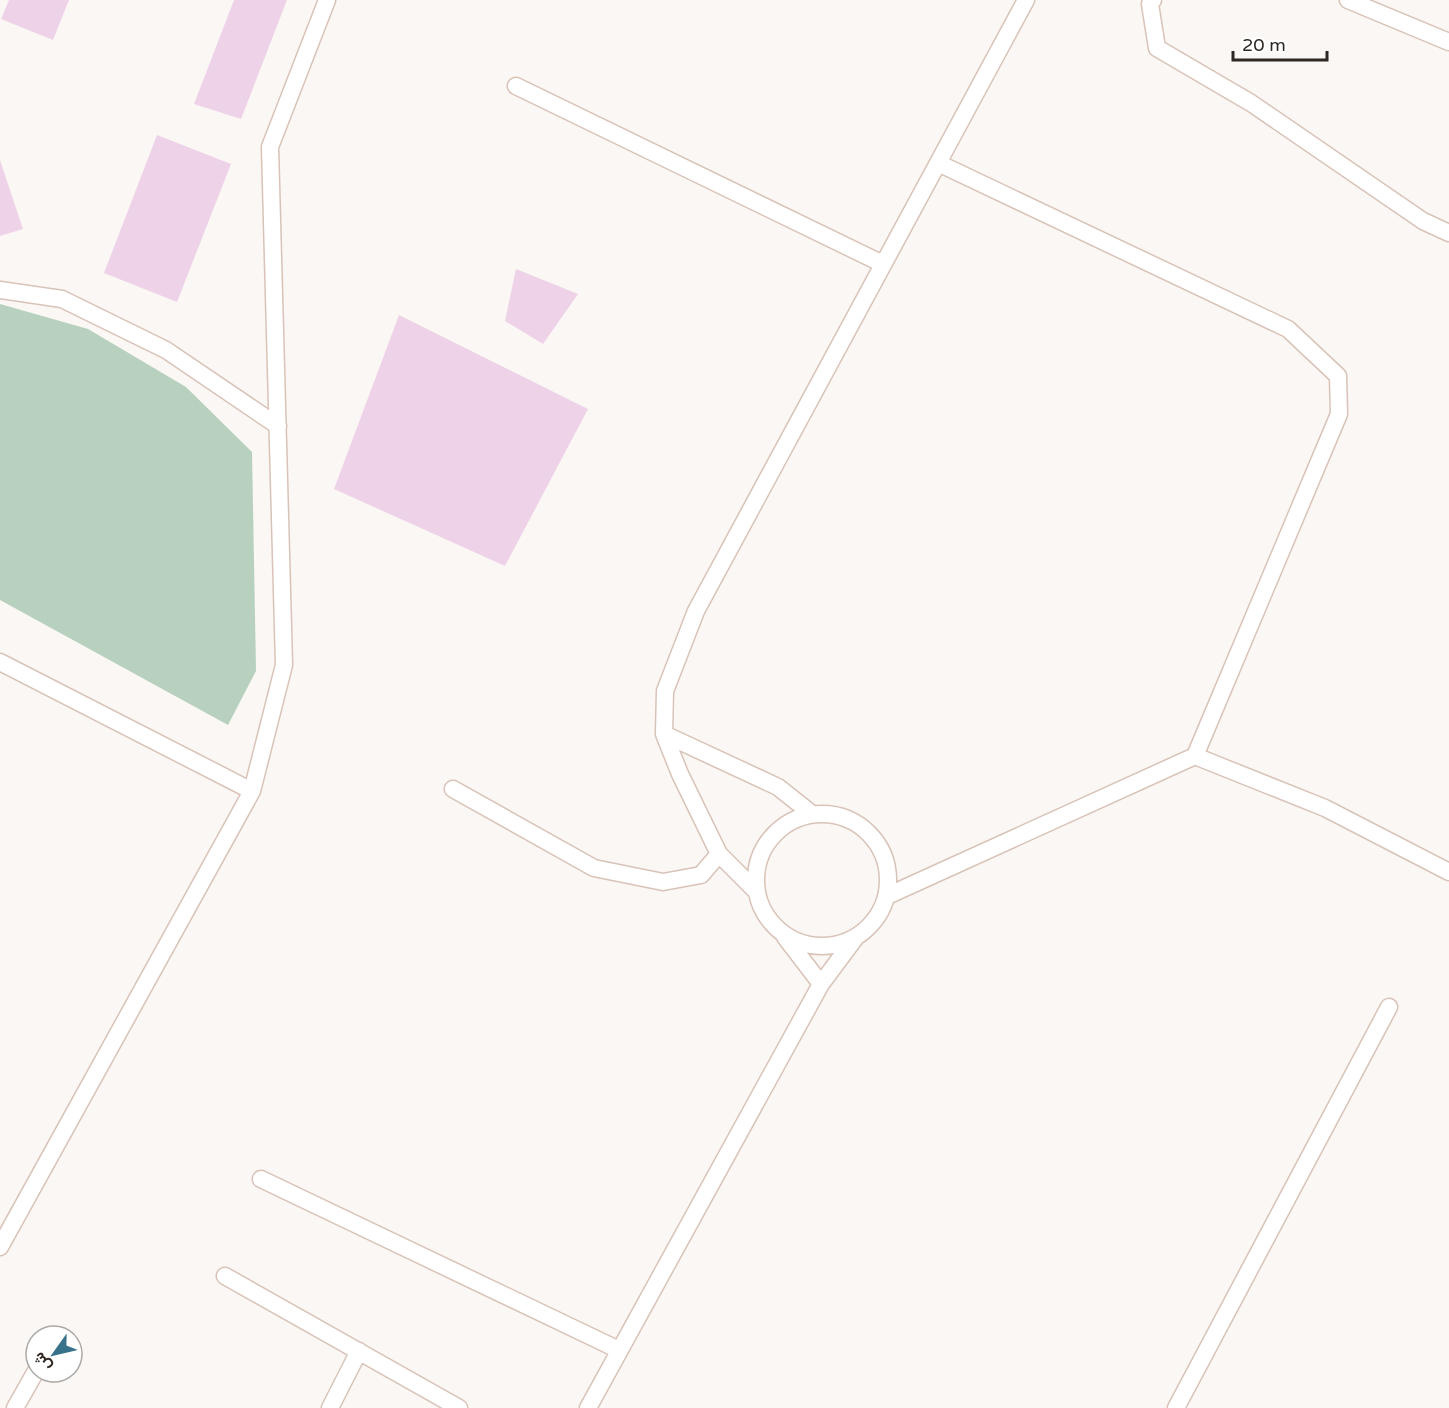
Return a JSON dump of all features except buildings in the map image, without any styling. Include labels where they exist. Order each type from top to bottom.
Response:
[{"type":"lane","points":[[0,1246],[252,791],[284,665],[270,147],[327,0]]},
{"type":"lane","points":[[756,890],[719,854],[680,774],[664,734],[665,691],[696,611],[1026,0]]},
{"type":"lane","points":[[1153,0],[1150,4],[1157,48],[1251,103],[1424,221],[1449,233]]},
{"type":"lane","points":[[1348,0],[1449,42]]},
{"type":"lane","points":[[516,86],[883,264]]},
{"type":"lane","points":[[887,896],[1195,756],[1340,414],[1338,376],[1288,329],[938,163]]},
{"type":"lane","points":[[0,290],[62,299],[166,351],[278,426]]},
{"type":"lane","points":[[0,663],[252,791]]},
{"type":"lane","points":[[664,734],[778,787],[812,814]]},
{"type":"lane","points":[[1195,756],[1326,808],[1449,872]]},
{"type":"lane","points":[[453,789],[594,868],[663,882],[700,875],[719,854]]},
{"type":"lane","points":[[588,1408],[821,984],[856,937],[876,920],[887,896],[888,870],[879,845],[861,826],[838,815],[812,814],[787,822],[768,840],[757,863],[756,890],[765,914],[821,984]]},
{"type":"lane","points":[[782,934],[806,945],[832,946],[856,937]]},
{"type":"lane","points":[[1176,1408],[1389,1007]]},
{"type":"lane","points":[[261,1179],[619,1350]]},
{"type":"lane","points":[[225,1276],[459,1408]]},
{"type":"lane","points":[[330,1408],[359,1351]]},
{"type":"lane","points":[[21,1406],[30,1384]]},
{"type":"green space","points":[[0,304],[88,329],[186,387],[252,452],[256,671],[228,725],[0,600]]}]
